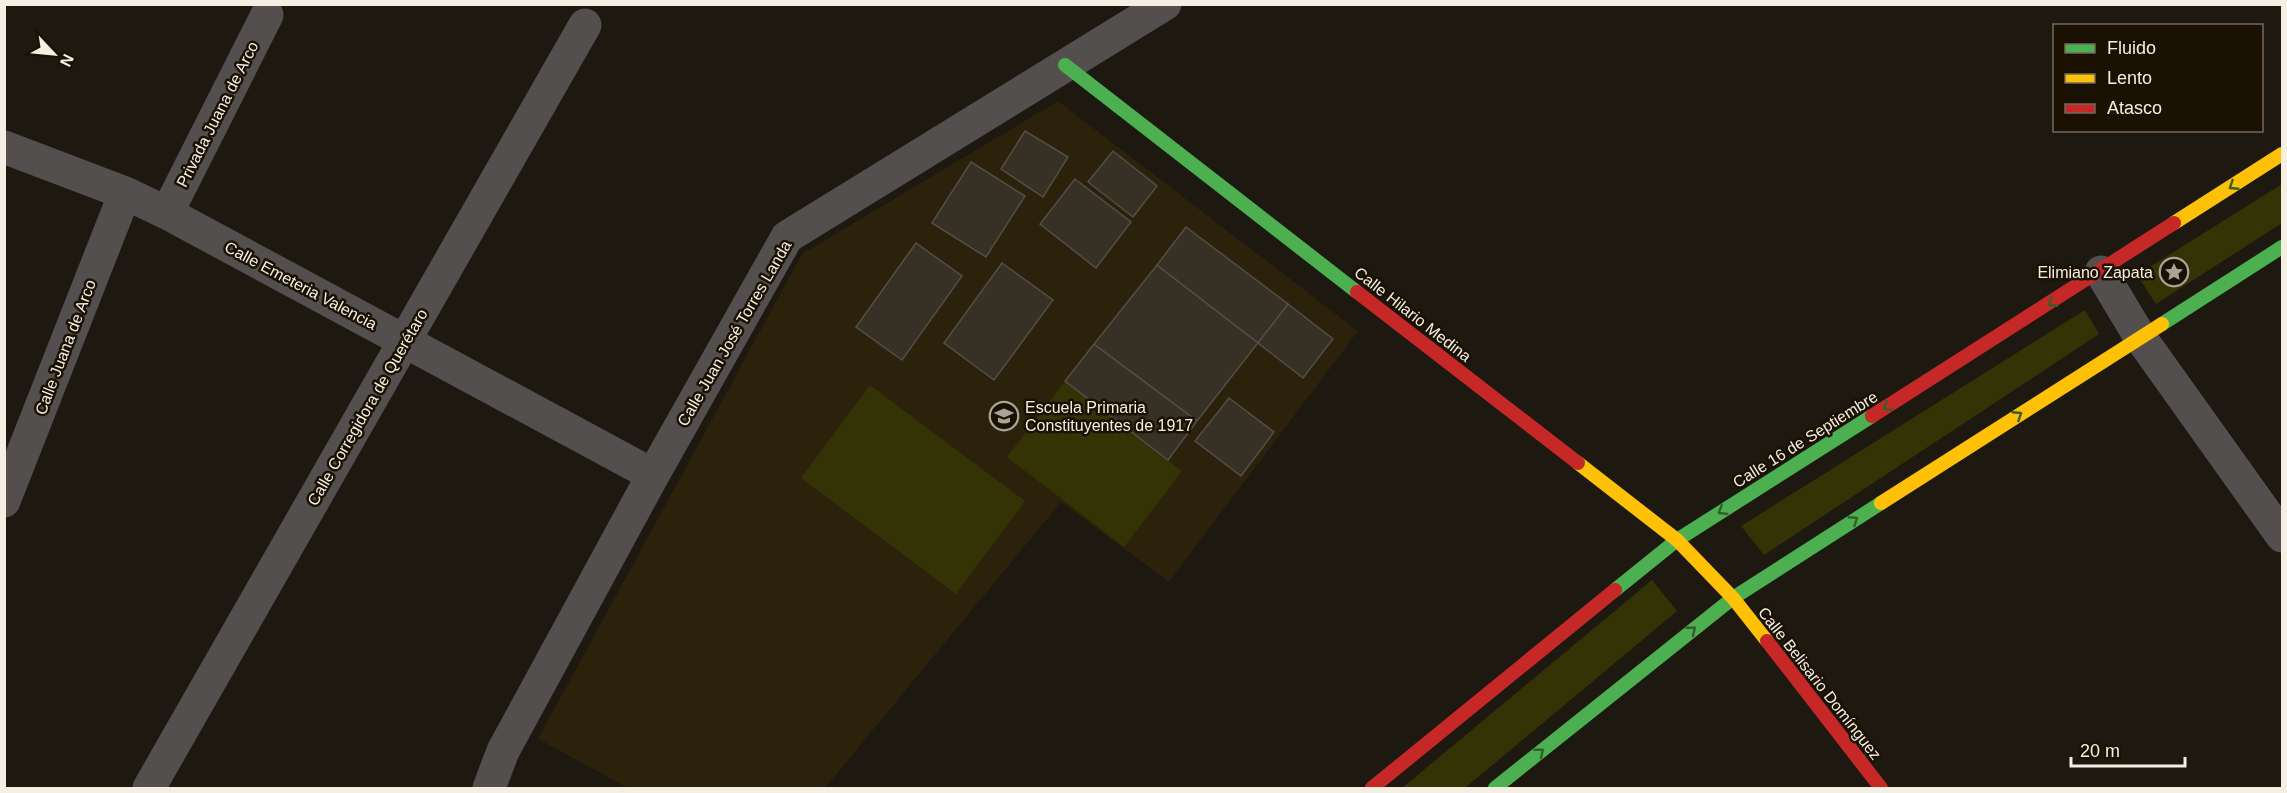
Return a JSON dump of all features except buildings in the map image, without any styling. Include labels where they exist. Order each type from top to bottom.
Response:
[{"type":"street","name":"Calle Juan José Torres Landa","points":[[489,789],[503,751],[653,475],[787,237],[1165,4]]},
{"type":"street","name":"Privada Juana de Arco","points":[[167,213],[267,15]]},
{"type":"street","name":"Calle Corregidora de Querétaro","points":[[149,789],[585,25]]},
{"type":"street","name":"Calle Hilario Medina","points":[[1065,65],[1677,540],[1733,598]]},
{"type":"street","name":"Calle Emeteria Valencia","points":[[4,147],[125,193],[167,213],[653,475]]},
{"type":"street","name":"Calle 16 de Septiembre","points":[[1372,789],[1677,540],[2283,154]]},
{"type":"street","name":"Calle Juana de Arco","points":[[4,501],[125,193]]},
{"type":"street","points":[[1495,789],[1733,598],[2283,247]]},
{"type":"street","points":[[2101,272],[2140,337],[2283,536]]},
{"type":"street","name":"Calle Belisario Domínguez","points":[[1733,598],[1881,789]]},
{"type":"shaded area","name":"Escuela Primaria Constituyentes de 1917","points":[[1058,101],[1358,331],[1169,582],[1061,502],[825,788],[628,788],[538,739],[802,254]]},
{"type":"shaded area","points":[[2282,184],[2282,223],[2156,304],[2137,275]]},
{"type":"shaded area","points":[[2085,310],[2099,334],[1764,555],[1741,526]]},
{"type":"shaded area","points":[[1065,381],[1182,471],[1124,547],[1007,457]]},
{"type":"shaded area","points":[[870,385],[1025,501],[956,594],[801,478]]},
{"type":"shaded area","points":[[1652,580],[1677,611],[1465,788],[1402,788]]},
{"type":"traffic: fast","points":[[1065,65],[1357,292]]},
{"type":"traffic: fast","points":[[2162,324],[2282,247]]},
{"type":"traffic: fast","points":[[1615,590],[1677,540],[1872,416]]},
{"type":"traffic: fast","points":[[1495,788],[1733,598],[1881,503]]},
{"type":"traffic: slow","points":[[2174,223],[2282,154]]},
{"type":"traffic: slow","points":[[1881,503],[2162,324]]},
{"type":"traffic: slow","points":[[1578,463],[1677,540],[1733,598],[1767,641]]},
{"type":"traffic: jam","points":[[1872,416],[2174,223]]},
{"type":"traffic: jam","points":[[1357,292],[1578,463]]},
{"type":"traffic: jam","points":[[1372,788],[1615,590]]},
{"type":"traffic: jam","points":[[1767,641],[1881,788]]},
{"type":"place","name":"Elimiano Zapata","points":[[2174,272]]},
{"type":"place","name":"Escuela Primaria Constituyentes de 1917","points":[[1004,416]]}]
